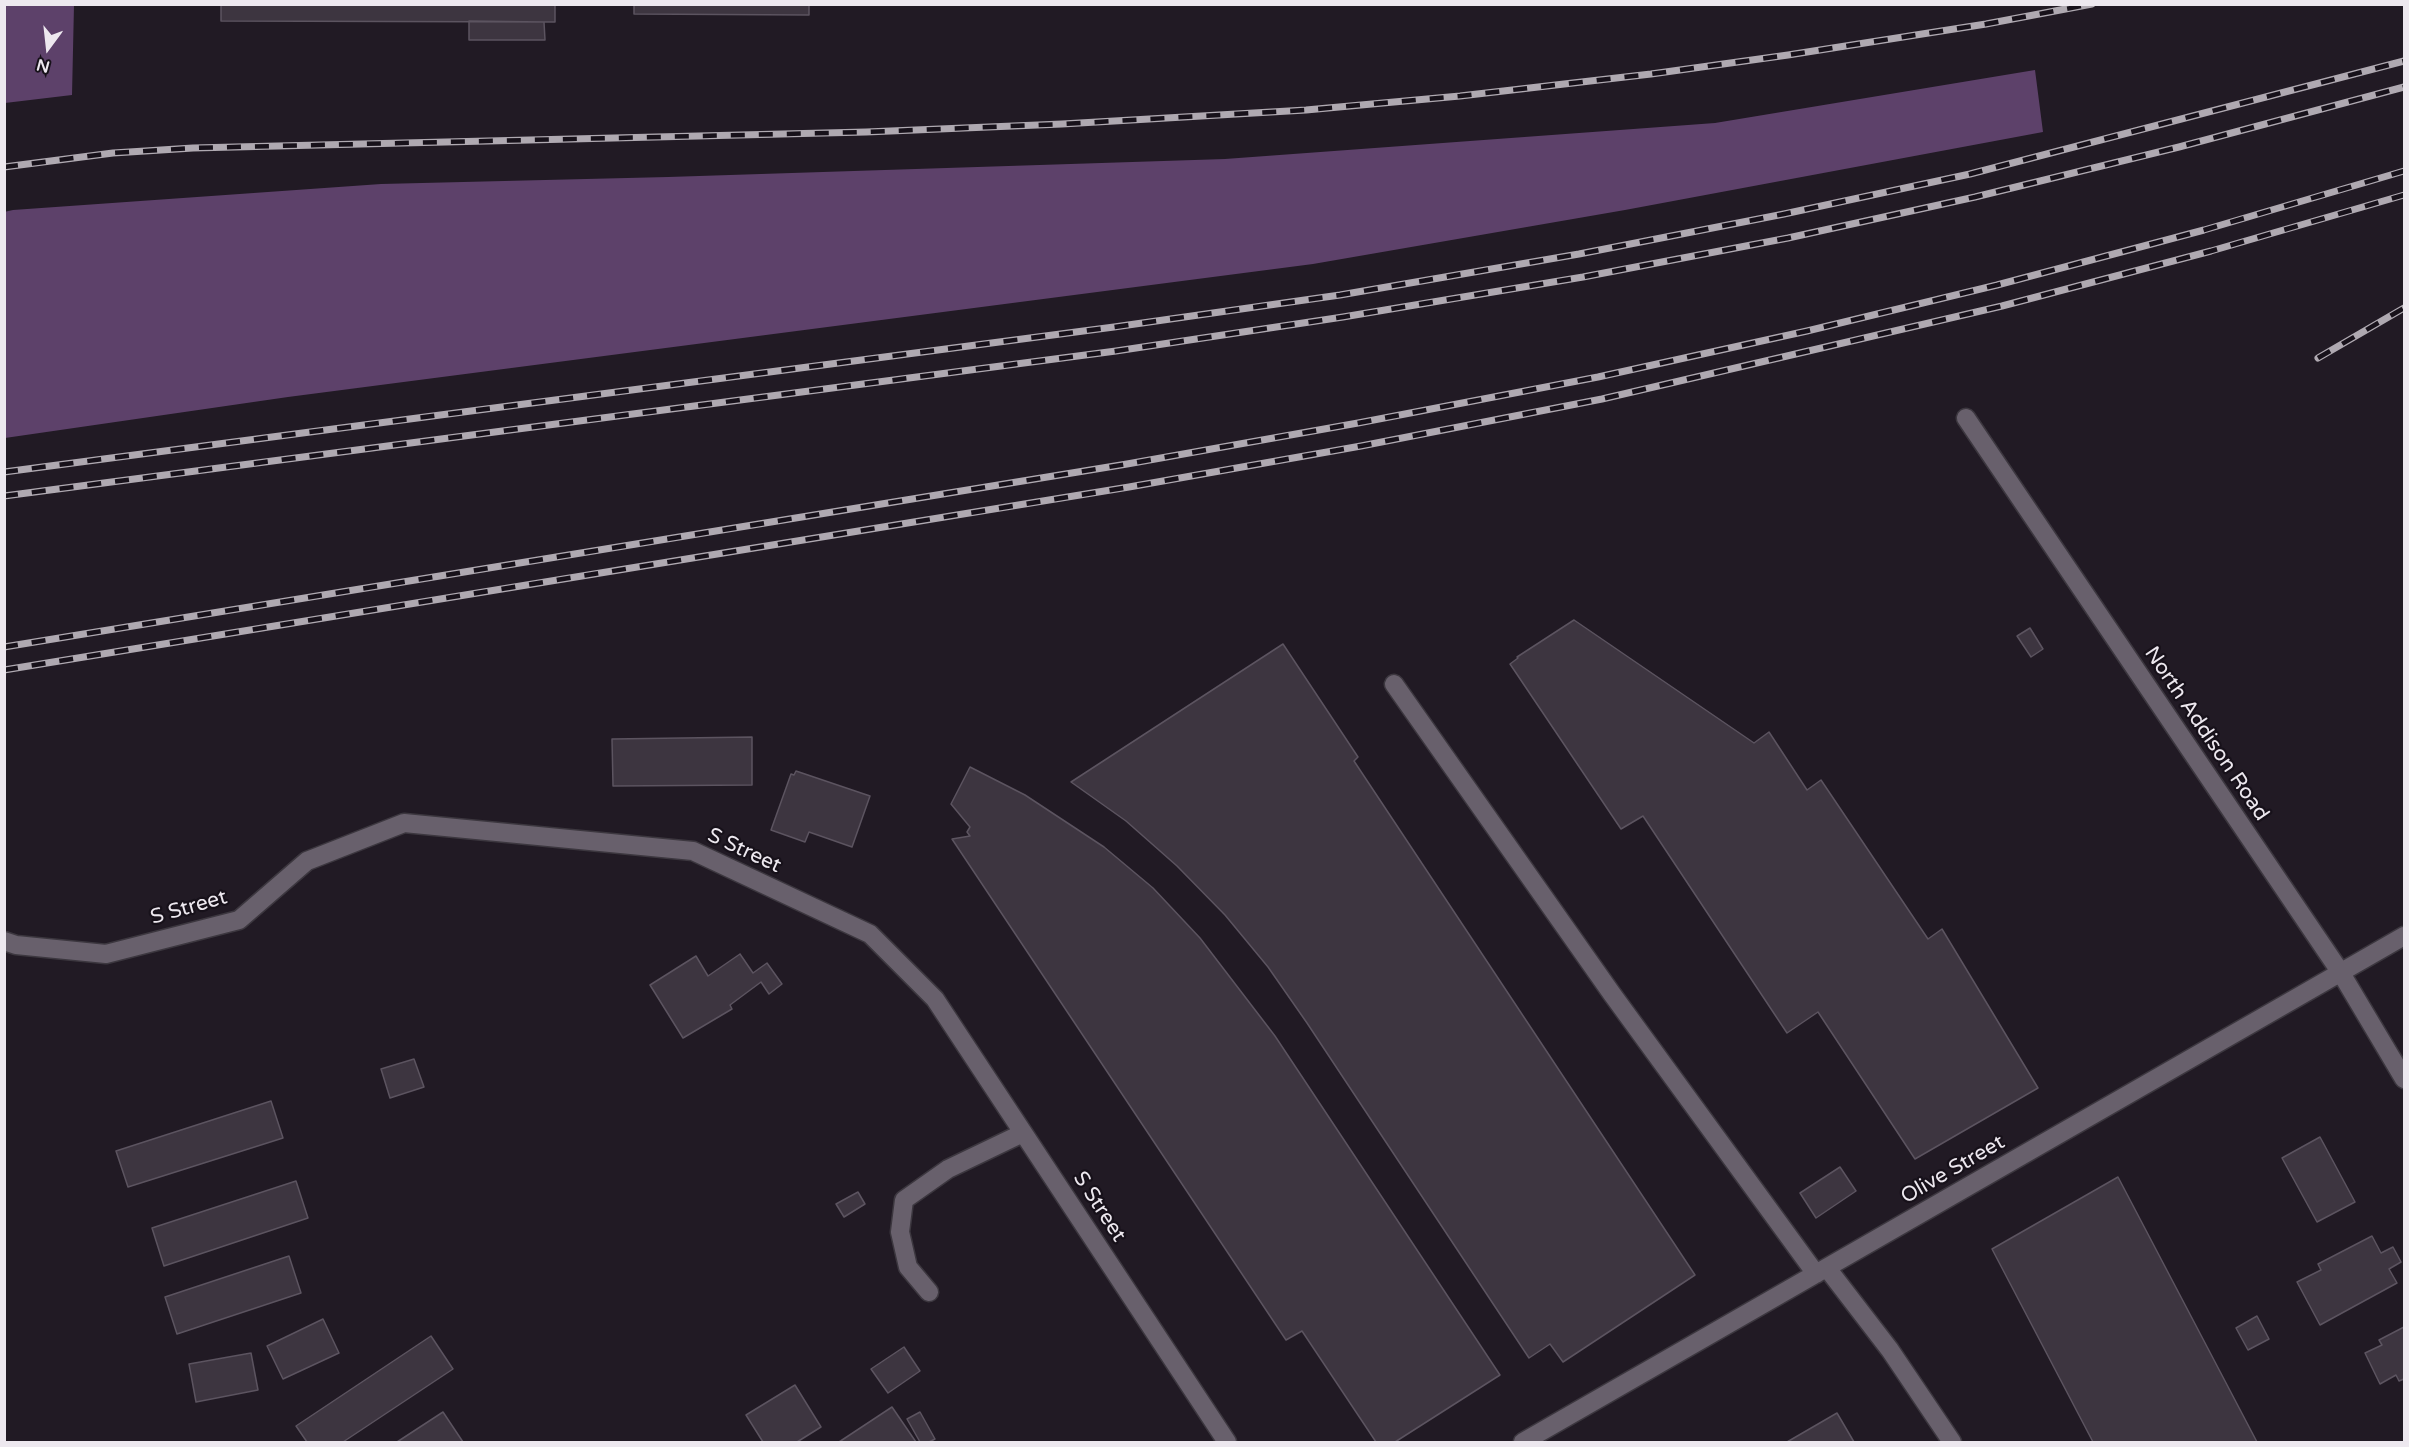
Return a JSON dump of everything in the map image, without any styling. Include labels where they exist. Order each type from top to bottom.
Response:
[{"type":"street","name":"North Addison Road","points":[[1966,418],[2341,973],[2404,1079]]},
{"type":"street","points":[[1394,684],[1606,984],[1821,1271],[1890,1350],[1952,1443]]},
{"type":"street","name":"S Street","points":[[4,941],[16,945],[106,954],[239,920],[307,861],[405,823],[693,851],[870,934],[935,999],[1227,1443]]},
{"type":"street","name":"Olive Street","points":[[1523,1443],[2404,936]]},
{"type":"street","points":[[929,1292],[908,1268],[900,1232],[904,1200],[948,1169],[1023,1133]]},
{"type":"shaded area","points":[[4,5],[74,5],[72,95],[5,103]]},
{"type":"shaded area","points":[[2035,70],[2043,132],[1625,210],[1313,264],[288,397],[5,438],[4,212],[13,210],[381,184],[1225,159],[1715,123]]},
{"type":"building","points":[[221,4],[555,4],[555,22],[221,21]]},
{"type":"building","points":[[634,4],[809,4],[809,15],[634,14]]},
{"type":"building","points":[[469,21],[544,22],[545,40],[469,40]]},
{"type":"building","points":[[1574,620],[1754,743],[1769,732],[1807,790],[1821,780],[1928,939],[1942,929],[2038,1088],[1915,1159],[1818,1012],[1787,1033],[1643,816],[1621,829],[1510,664],[1517,657]]},
{"type":"building","points":[[2030,628],[2043,649],[2031,657],[2017,636]]},
{"type":"building","points":[[1283,644],[1358,757],[1354,761],[1695,1275],[1563,1362],[1550,1344],[1529,1358],[1307,1023],[1268,967],[1225,915],[1177,866],[1126,821],[1071,782]]},
{"type":"building","points":[[752,737],[752,785],[613,786],[612,739]]},
{"type":"building","points":[[970,767],[1025,795],[1104,847],[1153,888],[1200,938],[1275,1036],[1500,1375],[1395,1442],[1376,1442],[1302,1331],[1286,1340],[952,839],[970,836],[967,832],[970,827],[951,804]]},
{"type":"building","points":[[796,771],[870,796],[852,847],[809,832],[805,842],[771,830],[791,774],[794,775]]},
{"type":"building","points":[[740,954],[753,973],[767,963],[782,984],[769,994],[761,982],[730,1005],[732,1009],[683,1038],[650,985],[696,956],[708,976]]},
{"type":"building","points":[[414,1059],[424,1087],[390,1098],[381,1069]]},
{"type":"building","points":[[271,1101],[283,1138],[128,1187],[116,1151]]},
{"type":"building","points":[[2320,1137],[2355,1202],[2317,1222],[2282,1158]]},
{"type":"building","points":[[1840,1167],[1856,1191],[1816,1218],[1800,1193]]},
{"type":"building","points":[[2118,1177],[2257,1442],[2093,1442],[1992,1249]]},
{"type":"building","points":[[296,1181],[308,1218],[164,1266],[152,1228]]},
{"type":"building","points":[[858,1192],[865,1204],[844,1217],[836,1204]]},
{"type":"building","points":[[2372,1236],[2381,1253],[2393,1247],[2401,1262],[2389,1269],[2397,1283],[2320,1325],[2297,1282],[2321,1270],[2318,1264]]},
{"type":"building","points":[[289,1256],[301,1293],[177,1334],[165,1297]]},
{"type":"building","points":[[2257,1316],[2269,1339],[2248,1350],[2236,1328]]},
{"type":"building","points":[[323,1319],[339,1353],[283,1379],[267,1346]]},
{"type":"building","points":[[2404,1327],[2404,1379],[2399,1381],[2396,1375],[2380,1384],[2365,1353],[2382,1345],[2379,1340]]},
{"type":"building","points":[[431,1336],[453,1369],[343,1442],[307,1442],[296,1426]]},
{"type":"building","points":[[904,1347],[920,1371],[888,1393],[871,1369]]},
{"type":"building","points":[[251,1353],[258,1390],[196,1402],[189,1364]]},
{"type":"building","points":[[795,1385],[821,1427],[797,1442],[763,1442],[746,1415]]},
{"type":"building","points":[[892,1407],[916,1442],[839,1442]]},
{"type":"building","points":[[443,1412],[463,1442],[397,1442]]},
{"type":"building","points":[[920,1412],[935,1439],[929,1442],[920,1442],[907,1419]]},
{"type":"building","points":[[1837,1413],[1854,1442],[1787,1442]]},
{"type":"railway","points":[[4,167],[113,153],[193,148],[866,132],[1306,110],[1460,96],[1651,74],[1986,24],[2092,4]]},
{"type":"railway","points":[[4,472],[1114,327],[1340,295],[1579,254],[1784,214],[1970,174],[2404,61]]},
{"type":"railway","points":[[4,496],[1116,351],[1343,317],[1583,277],[1788,238],[1975,197],[2179,147],[2404,87]]},
{"type":"railway","points":[[4,647],[1127,464],[1598,377],[1807,331],[1997,285],[2204,230],[2404,171]]},
{"type":"railway","points":[[4,670],[1129,487],[1361,446],[1602,399],[2002,306],[2211,251],[2404,195]]},
{"type":"railway","points":[[2318,358],[2404,308]]}]
